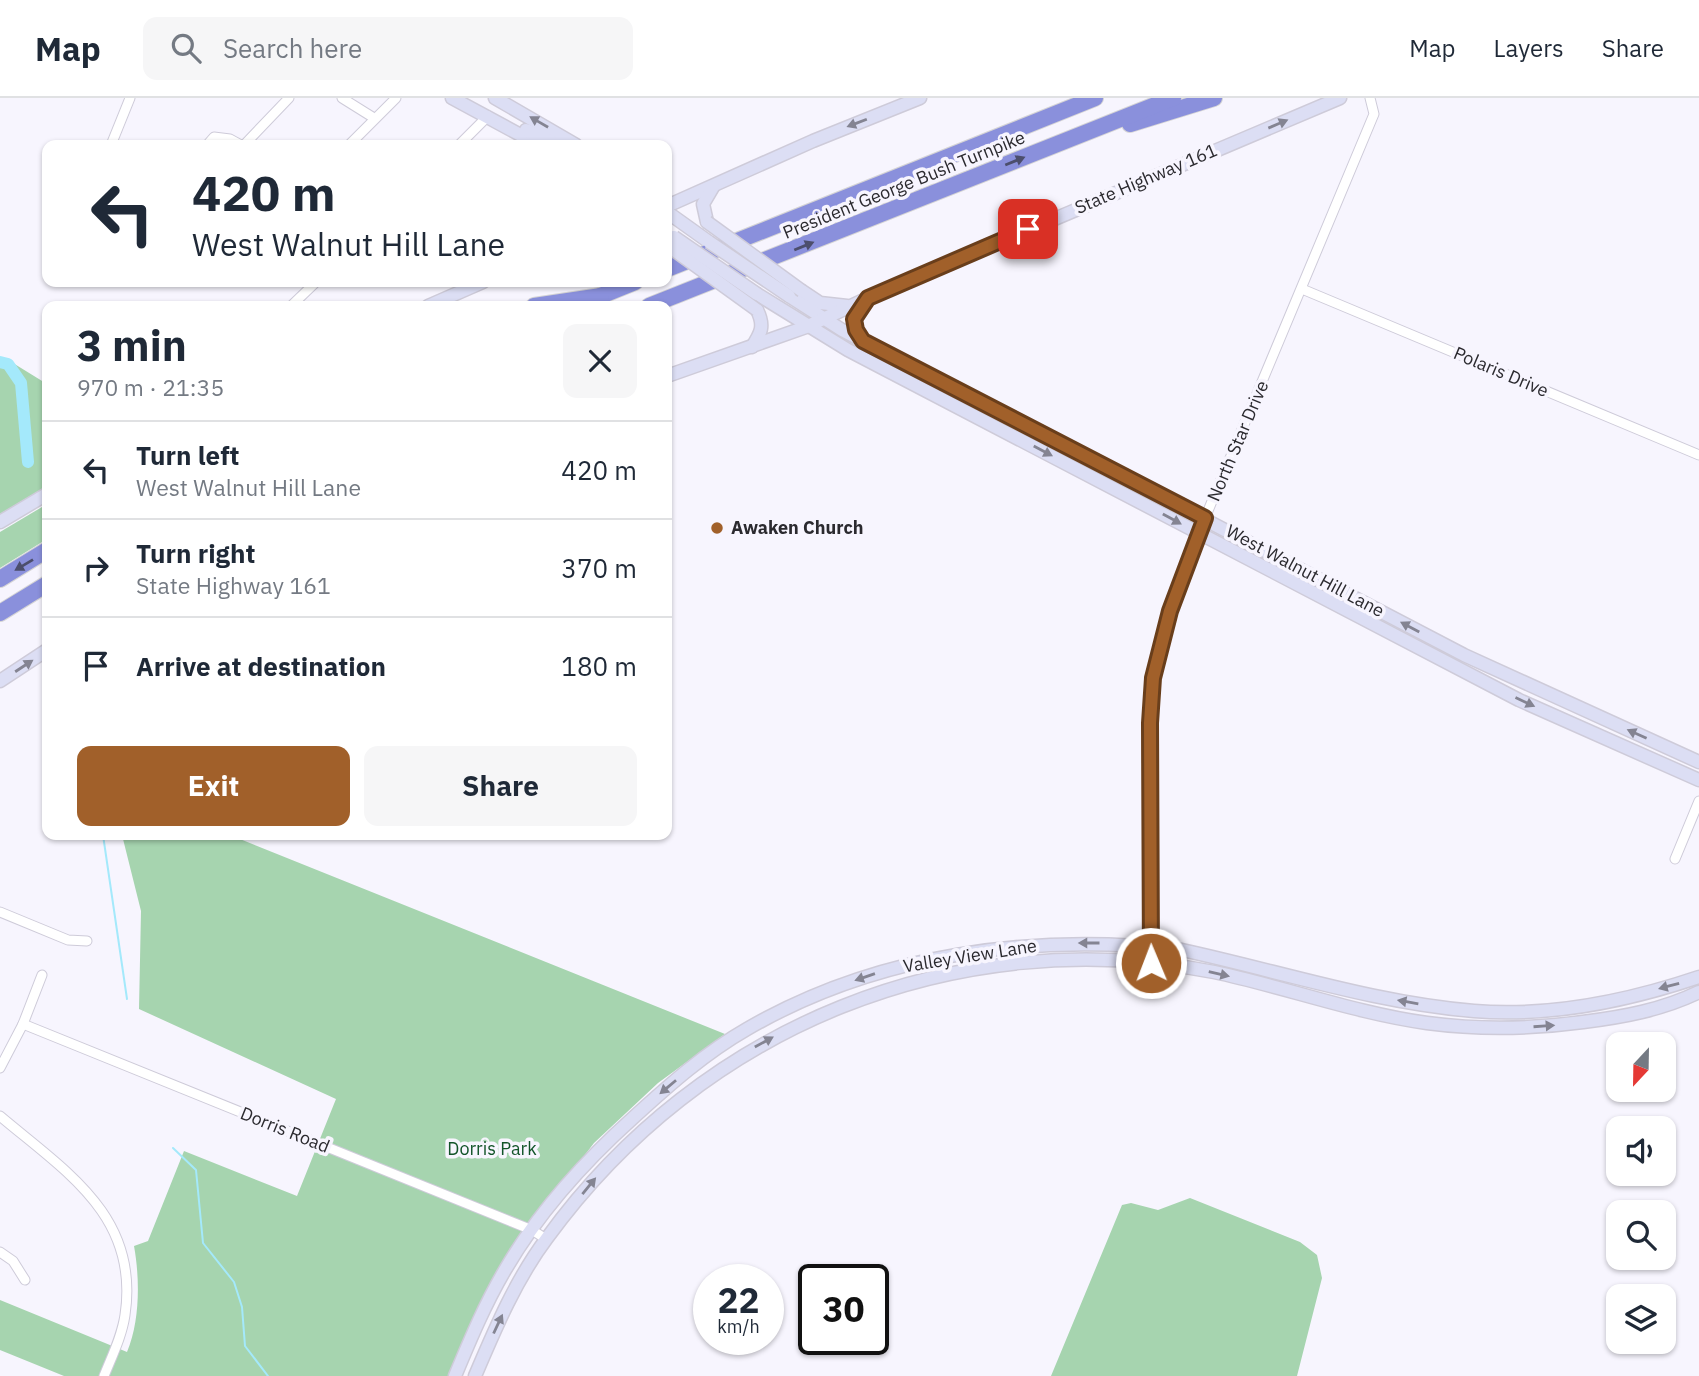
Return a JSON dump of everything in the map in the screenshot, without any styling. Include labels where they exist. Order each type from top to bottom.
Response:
[{"type":"highway","points":[[1060,112],[1084,98]]},
{"type":"highway","name":"President George Bush Turnpike","points":[[672,267],[1095,98]]},
{"type":"highway","name":"President George Bush Turnpike","points":[[662,301],[1173,98]]},
{"type":"highway","points":[[1070,139],[1160,117],[1214,98]]},
{"type":"highway","points":[[588,301],[623,287]]},
{"type":"highway","points":[[568,301],[601,296]]},
{"type":"highway","points":[[0,579],[42,554]]},
{"type":"highway","points":[[0,613],[42,587]]},
{"type":"main road","points":[[452,98],[531,140]]},
{"type":"main road","points":[[495,98],[560,140]]},
{"type":"main road","points":[[672,204],[813,141],[920,98]]},
{"type":"main road","name":"State Highway 161","points":[[672,374],[806,327],[868,298],[1340,98]]},
{"type":"main road","points":[[509,127],[554,140]]},
{"type":"main road","points":[[713,186],[703,204],[707,222],[820,303],[850,306]]},
{"type":"main road","name":"West Walnut Hill Lane","points":[[672,216],[824,319],[863,341],[1471,658],[1699,762]]},
{"type":"main road","points":[[672,240],[757,310],[763,322],[762,332],[752,347]]},
{"type":"main road","name":"West Walnut Hill Lane","points":[[672,240],[806,327],[1199,534],[1519,700],[1699,780]]},
{"type":"main road","points":[[439,301],[472,287]]},
{"type":"main road","points":[[863,341],[856,330],[854,319],[868,298]]},
{"type":"main road","points":[[939,397],[946,384]]},
{"type":"main road","points":[[0,522],[42,497]]},
{"type":"main road","points":[[1345,610],[1352,596]]},
{"type":"main road","points":[[0,681],[42,653]]},
{"type":"main road","points":[[1464,671],[1471,658]]},
{"type":"main road","name":"Valley View Lane","points":[[455,1376],[482,1312],[532,1230],[614,1135],[710,1053],[748,1028],[824,991],[898,966],[970,952],[1067,943],[1150,946],[1216,957],[1388,999],[1476,1011],[1578,1007],[1699,977]]},
{"type":"main road","name":"Valley View Lane","points":[[475,1376],[501,1317],[546,1239],[599,1174],[657,1117],[737,1058],[807,1019],[883,990],[975,970],[1065,961],[1151,963],[1214,972],[1425,1022],[1476,1028],[1548,1027],[1612,1018],[1652,1010],[1699,992]]},
{"type":"street","points":[[113,140],[130,98]]},
{"type":"street","points":[[247,140],[289,98]]},
{"type":"street","points":[[342,98],[374,118]]},
{"type":"street","points":[[354,140],[396,98]]},
{"type":"street","name":"North Star Drive","points":[[1151,963],[1150,723],[1153,678],[1170,611],[1205,518],[1374,114],[1370,98]]},
{"type":"street","points":[[464,140],[488,116]]},
{"type":"street","points":[[211,140],[214,137],[232,140]]},
{"type":"street","points":[[298,301],[311,287]]},
{"type":"street","name":"Polaris Drive","points":[[1302,289],[1699,455]]},
{"type":"street","points":[[1675,859],[1699,801]]},
{"type":"street","points":[[0,912],[68,940],[87,941]]},
{"type":"street","points":[[0,1068],[23,1024],[42,975]]},
{"type":"street","name":"Dorris Road","points":[[23,1024],[532,1230],[546,1239]]},
{"type":"street","points":[[0,1116],[90,1192],[118,1239],[125,1265],[125,1314],[104,1376]]},
{"type":"street","points":[[0,1252],[13,1261],[24,1280]]},
{"type":"green space","points":[[0,359],[8,360],[42,381],[42,489],[0,514]]},
{"type":"green space","points":[[42,507],[42,542],[0,568],[0,532]]},
{"type":"green space","name":"Dorris Park","points":[[123,840],[242,840],[725,1034],[658,1083],[594,1143],[500,1266],[450,1376],[64,1376],[0,1350],[0,1300],[127,1352],[138,1300],[134,1246],[148,1241],[184,1151],[297,1196],[336,1099],[139,1009],[141,911]]},
{"type":"green space","points":[[1190,1198],[1300,1242],[1317,1255],[1322,1278],[1297,1376],[1051,1376],[1122,1205],[1131,1203],[1158,1210]]},
{"type":"waterway","points":[[0,362],[8,364],[21,383],[28,462]]},
{"type":"waterway","points":[[104,840],[127,999]]},
{"type":"waterway","points":[[173,1148],[196,1170],[203,1243],[234,1282],[242,1307],[245,1346],[268,1376]]},
{"type":"place","name":"Awaken Church","points":[[717,528]]},
{"type":"route","points":[[1028,229],[868,298],[854,319],[856,330],[863,341],[1205,518],[1170,611],[1153,678],[1150,723],[1151,963]]}]
